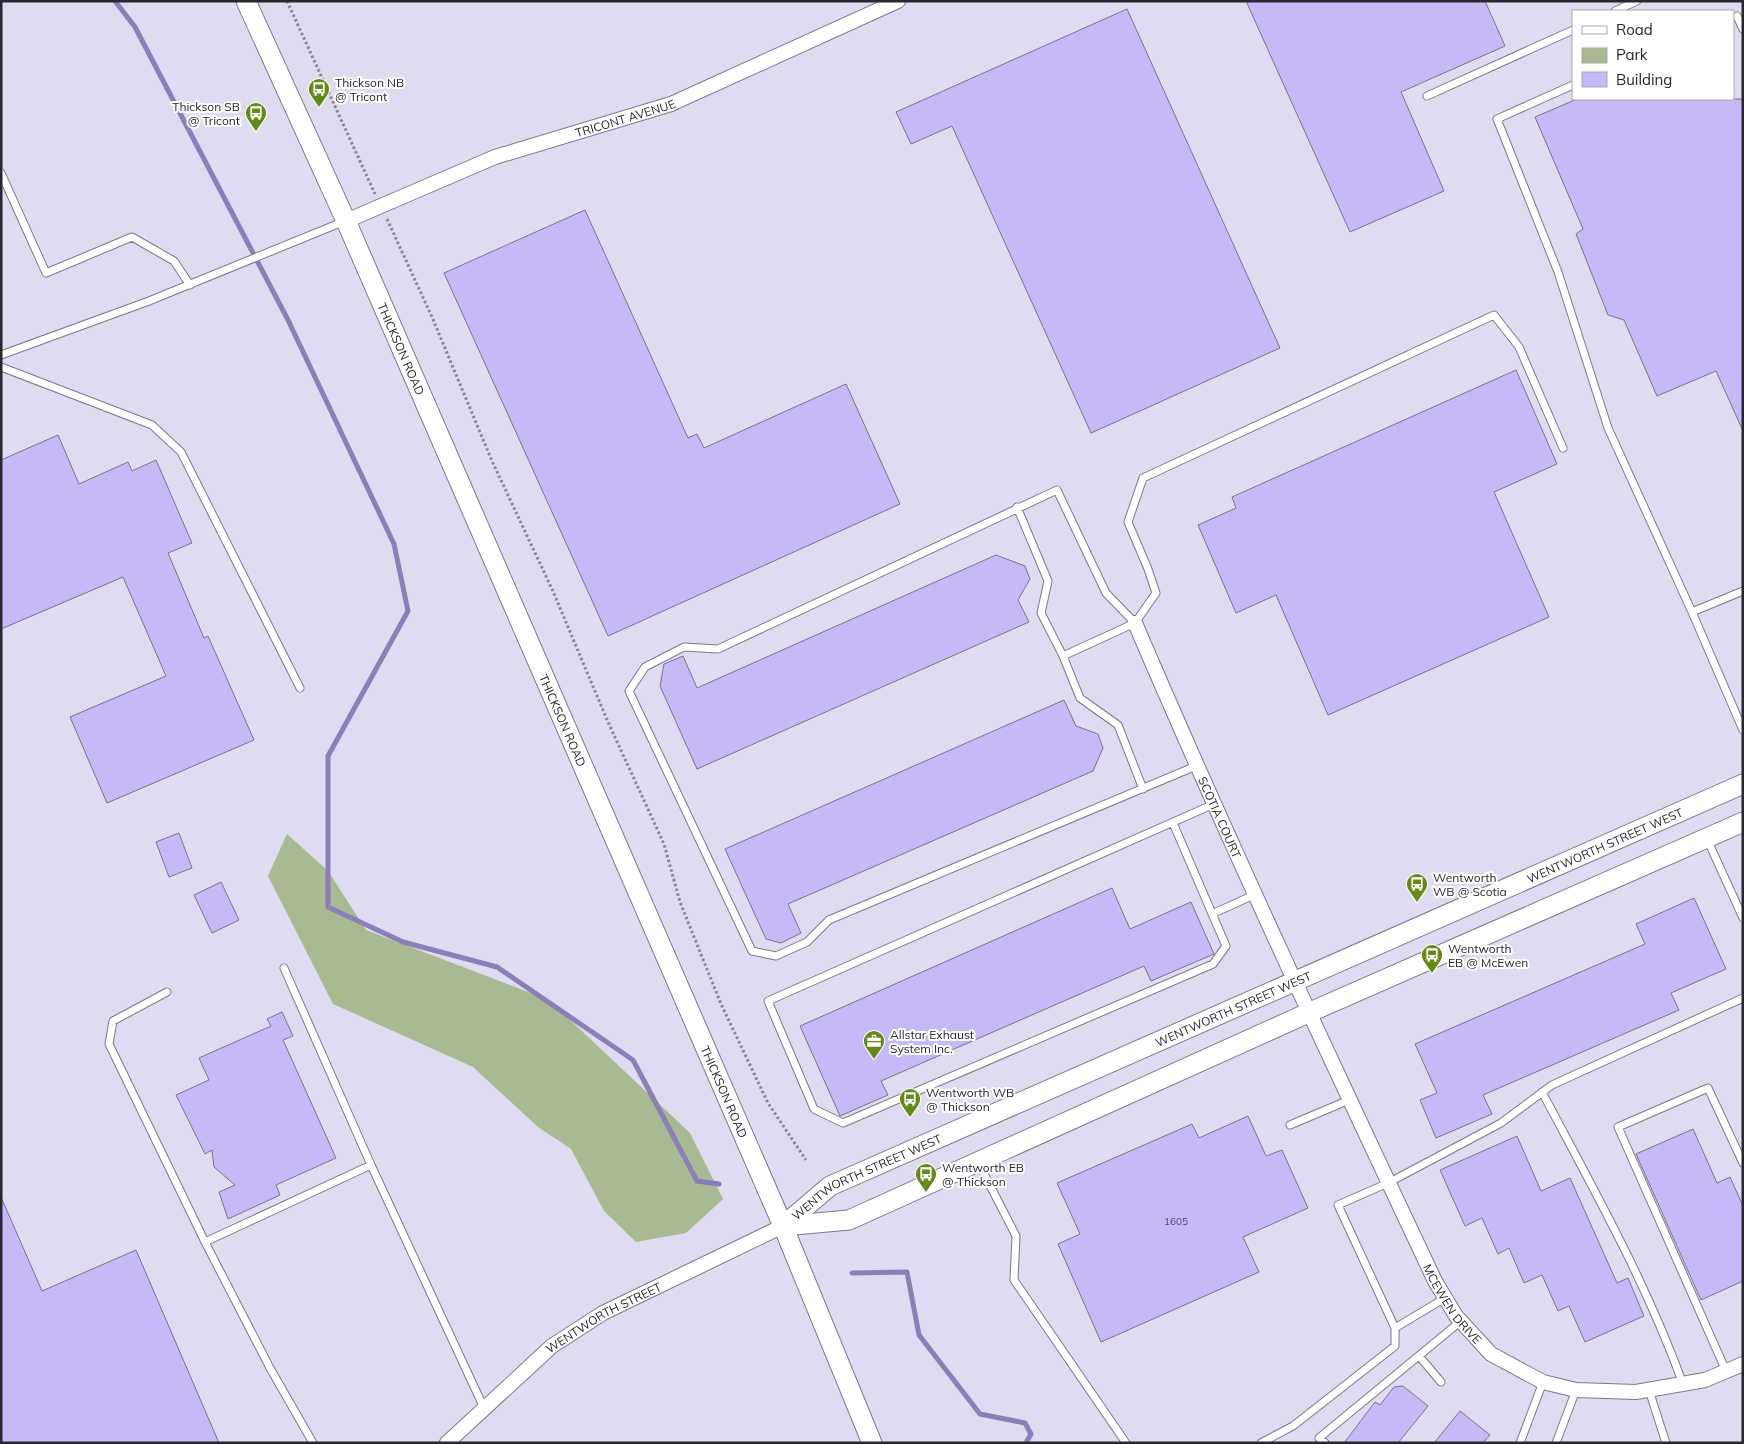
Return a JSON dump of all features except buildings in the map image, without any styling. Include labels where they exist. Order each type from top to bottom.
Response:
[{"type":"main road","name":"THICKSON ROAD","points":[[246,1],[346,221],[783,1226],[872,1443]]},
{"type":"main road","name":"WENTWORTH STREET WEST","points":[[783,1226],[830,1186],[1743,784]]},
{"type":"main road","name":"WENTWORTH STREET WEST","points":[[783,1226],[848,1220],[1308,1013],[1743,822]]},
{"type":"street","name":"TRICONT AVENUE","points":[[346,221],[495,157],[671,104],[898,1]]},
{"type":"street","name":"SCOTIA COURT","points":[[1135,623],[1196,766],[1256,894],[1308,1013]]},
{"type":"street","name":"MCEWEN DRIVE","points":[[1308,1013],[1435,1281],[1461,1321],[1491,1354],[1543,1382],[1576,1390],[1636,1392],[1649,1390],[1705,1380],[1743,1364]]},
{"type":"street","name":"WENTWORTH STREET","points":[[447,1443],[552,1346],[604,1313],[783,1226]]},
{"type":"lane","points":[[1617,10],[1637,1]]},
{"type":"lane","points":[[1737,16],[1743,28]]},
{"type":"lane","points":[[1427,96],[1572,30]]},
{"type":"lane","points":[[1572,85],[1497,119],[1558,272],[1608,428],[1692,612],[1743,730]]},
{"type":"lane","points":[[1,173],[46,273],[132,237],[174,261],[190,285]]},
{"type":"lane","points":[[1,355],[190,285],[346,221]]},
{"type":"lane","points":[[1063,656],[1135,623],[1156,593],[1128,522],[1143,478],[1494,315],[1519,348],[1564,448]]},
{"type":"lane","points":[[1,367],[152,425],[181,452],[300,688]]},
{"type":"lane","points":[[1135,623],[1106,593],[1057,490],[1017,507],[718,649],[684,647],[646,667],[629,691],[752,951],[776,956],[807,942],[828,920],[1196,766]]},
{"type":"lane","points":[[1017,507],[1048,581],[1042,613],[1063,656],[1080,698],[1118,725],[1143,789]]},
{"type":"lane","points":[[1692,612],[1743,591]]},
{"type":"lane","points":[[1173,823],[1226,946],[1213,964],[843,1124],[814,1109],[768,1001],[1214,804]]},
{"type":"lane","points":[[1707,838],[1743,918]]},
{"type":"lane","points":[[1212,914],[1256,894]]},
{"type":"lane","points":[[284,968],[371,1165],[484,1408]]},
{"type":"lane","points":[[166,992],[113,1021],[109,1044],[205,1242],[270,1368],[313,1443]]},
{"type":"lane","points":[[1261,1443],[1293,1426],[1395,1346],[1395,1328],[1338,1205],[1388,1183],[1500,1124],[1552,1085],[1743,998]]},
{"type":"lane","points":[[1726,1371],[1618,1127],[1708,1088],[1743,1163]]},
{"type":"lane","points":[[1542,1092],[1641,1281],[1666,1338],[1683,1384]]},
{"type":"lane","points":[[1290,1125],[1349,1100]]},
{"type":"lane","points":[[978,1162],[1016,1236],[1014,1280],[1126,1443]]},
{"type":"lane","points":[[205,1242],[371,1165]]},
{"type":"lane","points":[[1395,1328],[1445,1298]]},
{"type":"lane","points":[[1325,1443],[1319,1438],[1461,1321]]},
{"type":"lane","points":[[1419,1356],[1441,1382]]},
{"type":"lane","points":[[1520,1443],[1543,1382]]},
{"type":"lane","points":[[1556,1443],[1576,1390]]},
{"type":"lane","points":[[1649,1390],[1666,1443]]},
{"type":"path","points":[[287,1],[370,184]]},
{"type":"path","points":[[385,216],[432,317],[492,461],[552,589],[608,722],[664,844],[680,902],[721,1004],[768,1103],[806,1160]]},
{"type":"green space","points":[[287,834],[328,871],[366,930],[549,1000],[690,1133],[723,1199],[686,1233],[636,1242],[604,1211],[571,1149],[538,1127],[473,1067],[333,1004],[268,876]]},
{"type":"waterway","points":[[115,1],[135,27],[288,320],[394,544],[408,611],[328,756],[328,907],[403,942],[497,967],[633,1060],[697,1181],[719,1184]]},
{"type":"waterway","points":[[852,1273],[907,1272],[919,1335],[980,1414],[1025,1423],[1031,1434],[1026,1443]]},
{"type":"place","name":"Thickson NB @ Tricont","points":[[319,108]]},
{"type":"place","name":"Thickson SB @ Tricont","points":[[256,132]]},
{"type":"place","name":"Wentworth WB @ Scotia","points":[[1417,903]]},
{"type":"place","name":"Wentworth EB @ McEwen","points":[[1432,974]]},
{"type":"place","name":"Allstar Exhaust System Inc.","points":[[874,1060]]},
{"type":"place","name":"Wentworth WB @ Thickson","points":[[910,1118]]},
{"type":"place","name":"Wentworth EB @ Thickson","points":[[926,1193]]}]
